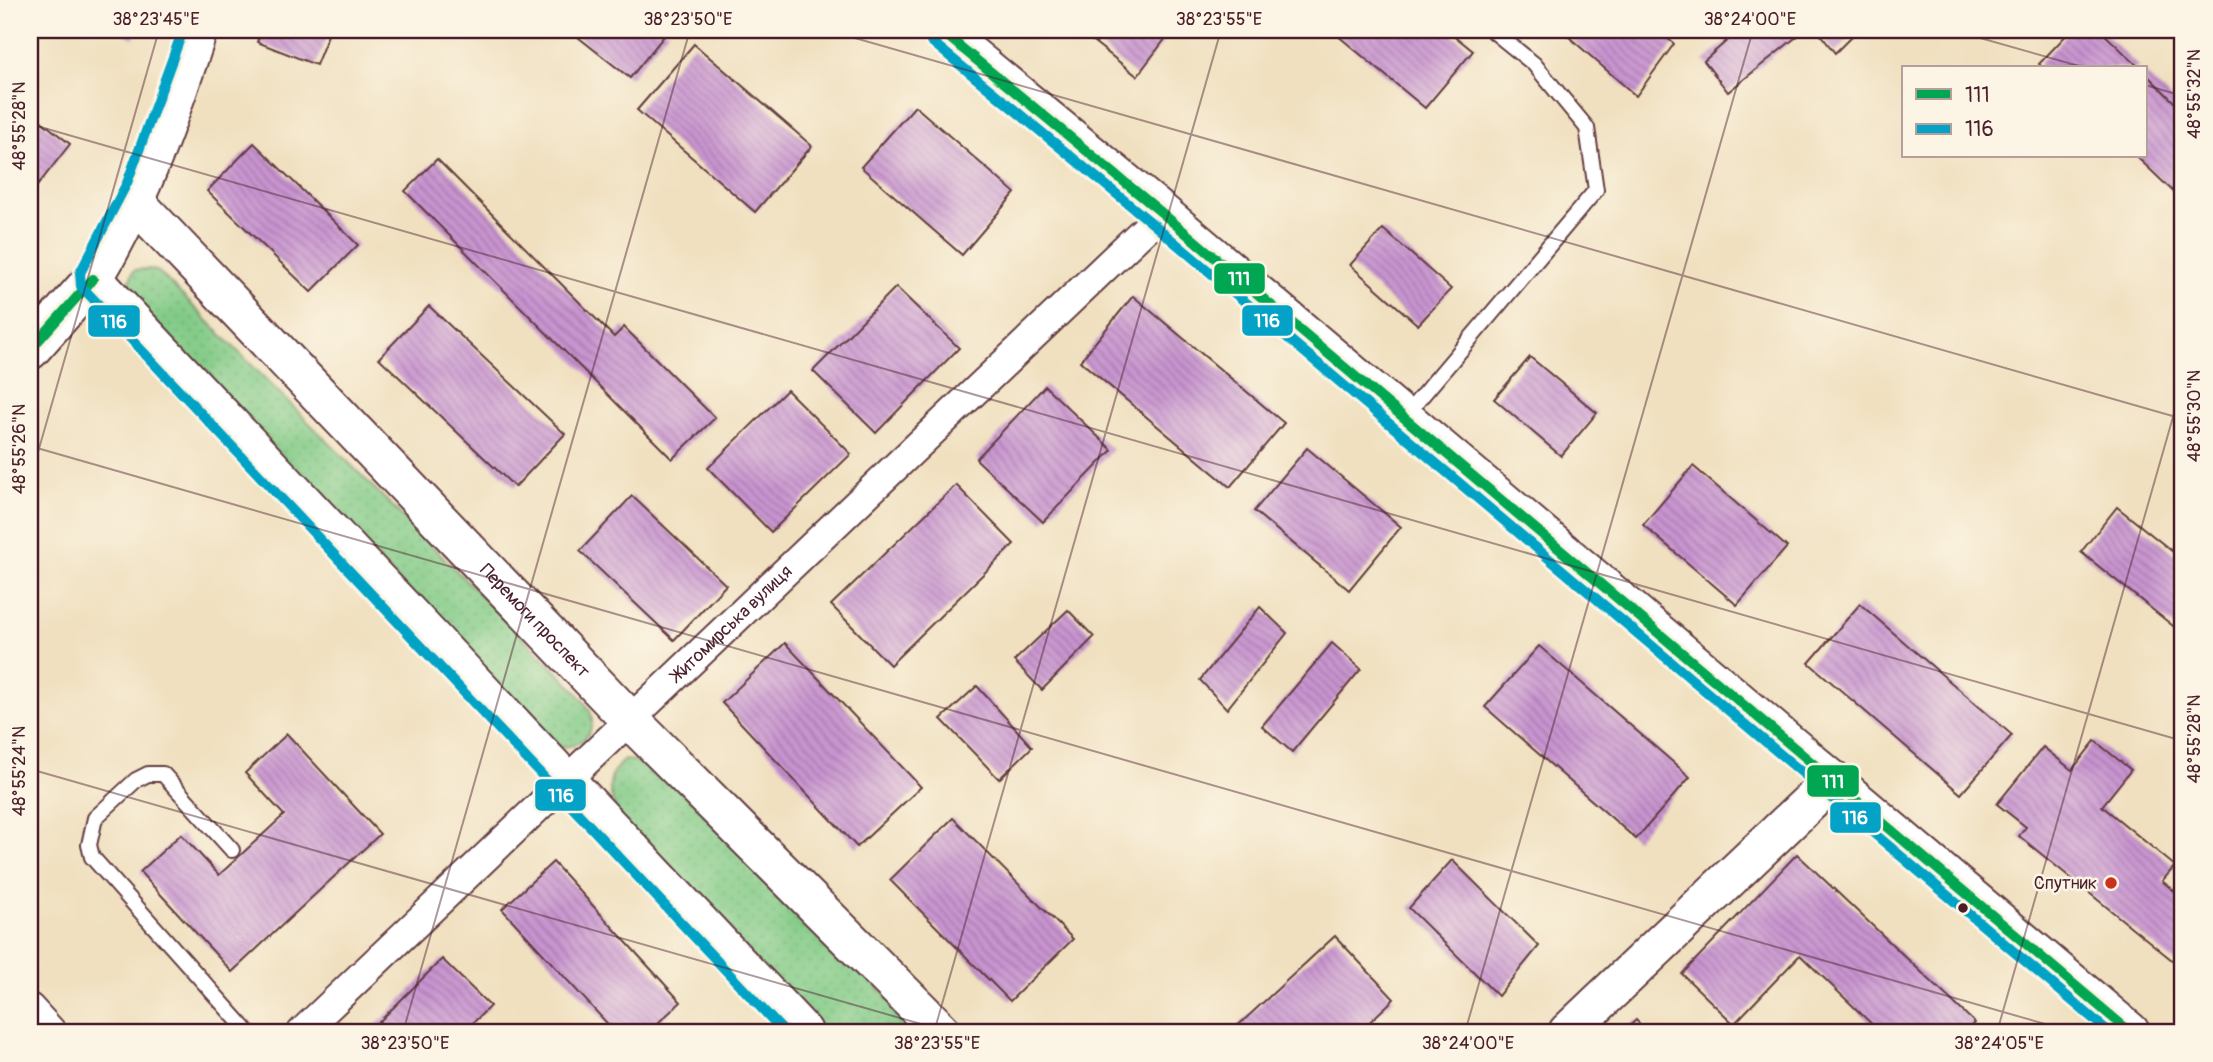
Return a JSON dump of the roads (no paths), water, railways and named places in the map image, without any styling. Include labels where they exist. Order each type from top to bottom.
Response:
[{"type":"main road","points":[[30,350],[93,279],[120,235],[135,202],[198,30]]},
{"type":"main road","points":[[940,30],[1162,213],[2130,1032]]},
{"type":"main road","name":"Перемоги проспект","points":[[135,202],[630,720],[942,1032]]},
{"type":"main road","points":[[93,279],[803,1032]]},
{"type":"main road","points":[[1569,1032],[1833,780]]},
{"type":"street","name":"Житомирська вулиця","points":[[302,1032],[1162,213]]},
{"type":"street","points":[[30,1008],[52,1032]]},
{"type":"lane","points":[[1404,417],[1596,190],[1587,128],[1534,64],[1492,30]]},
{"type":"lane","points":[[232,850],[163,774],[148,774],[136,780],[95,818],[89,845],[92,857],[248,1032]]},
{"type":"place","name":"Спутник","points":[[2111,883]]}]
